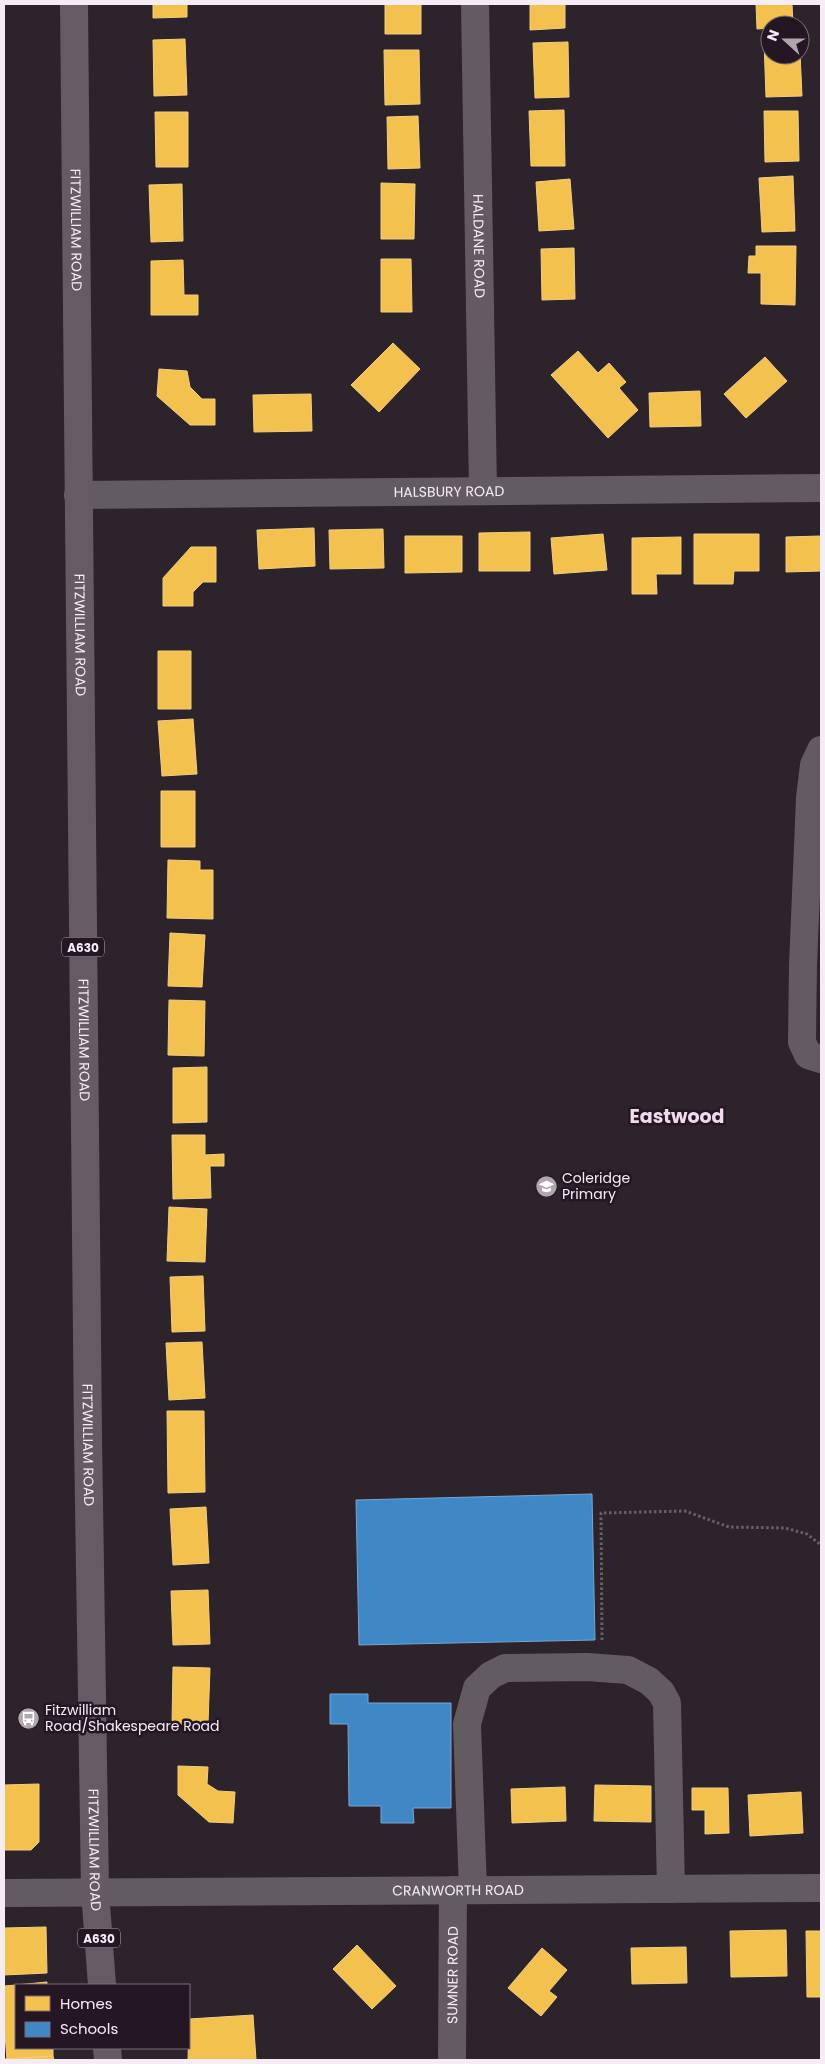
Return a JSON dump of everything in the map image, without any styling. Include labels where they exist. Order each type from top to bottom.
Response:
[{"type":"main road","name":"FITZWILLIAM ROAD","points":[[74,4],[87,1428],[95,1891],[102,1984]]},
{"type":"street","name":"HALDANE ROAD","points":[[475,4],[483,490]]},
{"type":"street","name":"HALSBURY ROAD","points":[[78,495],[821,488]]},
{"type":"street","points":[[821,750],[814,765],[810,798],[802,994],[802,1042],[808,1055],[821,1059]]},
{"type":"street","name":"SUMNER ROAD","points":[[452,2060],[463,1890],[467,1724],[477,1688],[491,1675],[505,1668],[602,1668],[628,1670],[649,1681],[661,1692],[667,1703],[670,1889]]},
{"type":"street","name":"CRANWORTH ROAD","points":[[4,1893],[821,1888]]},
{"type":"path","points":[[602,1668],[601,1513],[685,1511],[729,1527],[785,1528],[807,1534],[821,1545]]},
{"type":"building: Homes","points":[[153,4],[187,4],[187,17],[153,18]]},
{"type":"building: Homes","points":[[385,4],[421,4],[421,34],[385,34]]},
{"type":"building: Homes","points":[[530,4],[565,4],[565,28],[530,30]]},
{"type":"building: Homes","points":[[756,4],[792,4],[793,15],[760,15],[760,29],[757,29]]},
{"type":"building: Homes","points":[[185,39],[187,95],[154,96],[153,40]]},
{"type":"building: Homes","points":[[568,42],[569,97],[535,98],[533,43]]},
{"type":"building: Homes","points":[[384,50],[419,50],[420,104],[385,105]]},
{"type":"building: Homes","points":[[765,65],[801,65],[802,96],[766,97]]},
{"type":"building: Homes","points":[[564,110],[565,166],[531,166],[529,111]]},
{"type":"building: Homes","points":[[764,111],[798,111],[799,161],[765,162]]},
{"type":"building: Homes","points":[[155,112],[188,112],[188,167],[156,167]]},
{"type":"building: Homes","points":[[418,116],[420,168],[388,169],[387,117]]},
{"type":"building: Homes","points":[[793,176],[795,231],[762,232],[759,178]]},
{"type":"building: Homes","points":[[570,179],[574,229],[539,231],[536,182]]},
{"type":"building: Homes","points":[[381,183],[415,184],[414,239],[381,239]]},
{"type":"building: Homes","points":[[182,184],[183,241],[151,242],[149,185]]},
{"type":"building: Homes","points":[[756,246],[796,246],[795,305],[761,304],[761,273],[748,273],[749,256],[756,256]]},
{"type":"building: Homes","points":[[574,248],[575,299],[542,300],[541,249]]},
{"type":"building: Homes","points":[[381,259],[411,259],[412,312],[381,312]]},
{"type":"building: Homes","points":[[183,260],[184,295],[198,295],[198,315],[151,315],[151,261]]},
{"type":"building: Homes","points":[[393,343],[420,369],[379,412],[351,385]]},
{"type":"building: Homes","points":[[578,351],[598,373],[609,363],[626,382],[619,388],[638,410],[608,438],[551,375]]},
{"type":"building: Homes","points":[[765,357],[787,381],[746,418],[724,394]]},
{"type":"building: Homes","points":[[159,369],[187,371],[190,387],[202,399],[215,399],[215,425],[190,425],[157,396]]},
{"type":"building: Homes","points":[[700,391],[701,426],[650,427],[649,393]]},
{"type":"building: Homes","points":[[311,394],[312,431],[254,432],[253,395]]},
{"type":"building: Homes","points":[[314,528],[315,566],[259,569],[257,530]]},
{"type":"building: Homes","points":[[383,529],[384,568],[330,569],[329,530]]},
{"type":"building: Homes","points":[[530,532],[530,571],[479,571],[479,533]]},
{"type":"building: Homes","points":[[603,534],[607,570],[554,574],[551,538]]},
{"type":"building: Homes","points":[[694,534],[759,534],[759,571],[734,571],[733,584],[694,584]]},
{"type":"building: Homes","points":[[405,536],[462,536],[462,572],[405,573]]},
{"type":"building: Homes","points":[[821,536],[821,571],[786,572],[786,537]]},
{"type":"building: Homes","points":[[681,537],[681,574],[656,574],[657,594],[632,594],[632,538]]},
{"type":"building: Homes","points":[[191,547],[216,547],[216,582],[203,582],[193,592],[193,606],[163,606],[163,578]]},
{"type":"building: Homes","points":[[158,651],[191,651],[191,709],[158,709]]},
{"type":"building: Homes","points":[[193,719],[197,774],[162,776],[158,721]]},
{"type":"building: Homes","points":[[161,791],[195,791],[195,847],[161,847]]},
{"type":"building: Homes","points":[[168,860],[200,861],[200,870],[213,870],[213,919],[167,918]]},
{"type":"building: Homes","points":[[170,933],[205,935],[202,987],[168,986]]},
{"type":"building: Homes","points":[[169,1000],[205,1001],[204,1056],[168,1055]]},
{"type":"building: Homes","points":[[207,1067],[207,1122],[173,1123],[173,1068]]},
{"type":"building: Homes","points":[[172,1135],[205,1135],[205,1155],[224,1154],[224,1166],[210,1166],[211,1198],[173,1199]]},
{"type":"building: Homes","points":[[169,1207],[207,1209],[205,1262],[167,1261]]},
{"type":"building: Homes","points":[[203,1276],[205,1331],[172,1332],[170,1277]]},
{"type":"building: Homes","points":[[202,1342],[205,1398],[169,1400],[166,1343]]},
{"type":"building: Homes","points":[[167,1411],[204,1411],[205,1492],[168,1493]]},
{"type":"building: Homes","points":[[206,1507],[209,1563],[173,1565],[170,1509]]},
{"type":"building: Homes","points":[[208,1590],[210,1644],[173,1645],[171,1591]]},
{"type":"building: Homes","points":[[173,1667],[210,1668],[208,1724],[172,1724]]},
{"type":"building: Homes","points":[[178,1766],[208,1767],[207,1784],[218,1791],[235,1792],[233,1823],[209,1822],[178,1795]]},
{"type":"building: Homes","points":[[39,1784],[39,1842],[31,1850],[4,1850],[4,1785]]},
{"type":"building: Homes","points":[[595,1785],[651,1786],[651,1822],[594,1821]]},
{"type":"building: Homes","points":[[565,1787],[566,1821],[512,1823],[511,1789]]},
{"type":"building: Homes","points":[[692,1788],[728,1788],[729,1833],[705,1834],[705,1810],[692,1810]]},
{"type":"building: Homes","points":[[801,1792],[803,1833],[750,1836],[748,1795]]},
{"type":"building: Homes","points":[[46,1927],[47,1973],[4,1975],[4,1928]]},
{"type":"building: Homes","points":[[786,1930],[787,1976],[731,1977],[730,1931]]},
{"type":"building: Homes","points":[[806,1931],[821,1931],[821,1997],[807,1997]]},
{"type":"building: Homes","points":[[357,1945],[396,1986],[372,2009],[333,1969]]},
{"type":"building: Homes","points":[[686,1947],[687,1983],[632,1984],[631,1948]]},
{"type":"building: Homes","points":[[542,1948],[567,1970],[549,1991],[557,1997],[541,2016],[508,1988]]},
{"type":"building: Homes","points":[[47,1982],[47,1984],[26,1984]]},
{"type":"building: Homes","points":[[15,1985],[15,2049],[53,2049],[53,2056],[7,2060],[4,1986]]},
{"type":"building: Homes","points":[[253,2015],[256,2060],[188,2060],[190,2019]]},
{"type":"building: Homes","points":[[53,2056],[54,2060],[4,2060],[4,2059]]},
{"type":"building: Schools","points":[[592,1494],[595,1640],[359,1645],[356,1500]]},
{"type":"building: Schools","points":[[330,1694],[368,1694],[368,1703],[451,1703],[451,1808],[413,1808],[414,1823],[381,1823],[381,1806],[349,1806],[348,1724],[330,1724]]},
{"type":"place","name":"Coleridge Primary","points":[[546,1186]]},
{"type":"place","name":"Fitzwilliam Road/Shakespeare Road","points":[[29,1718]]},
{"type":"district","name":"Eastwood","points":[[677,1116]]}]
